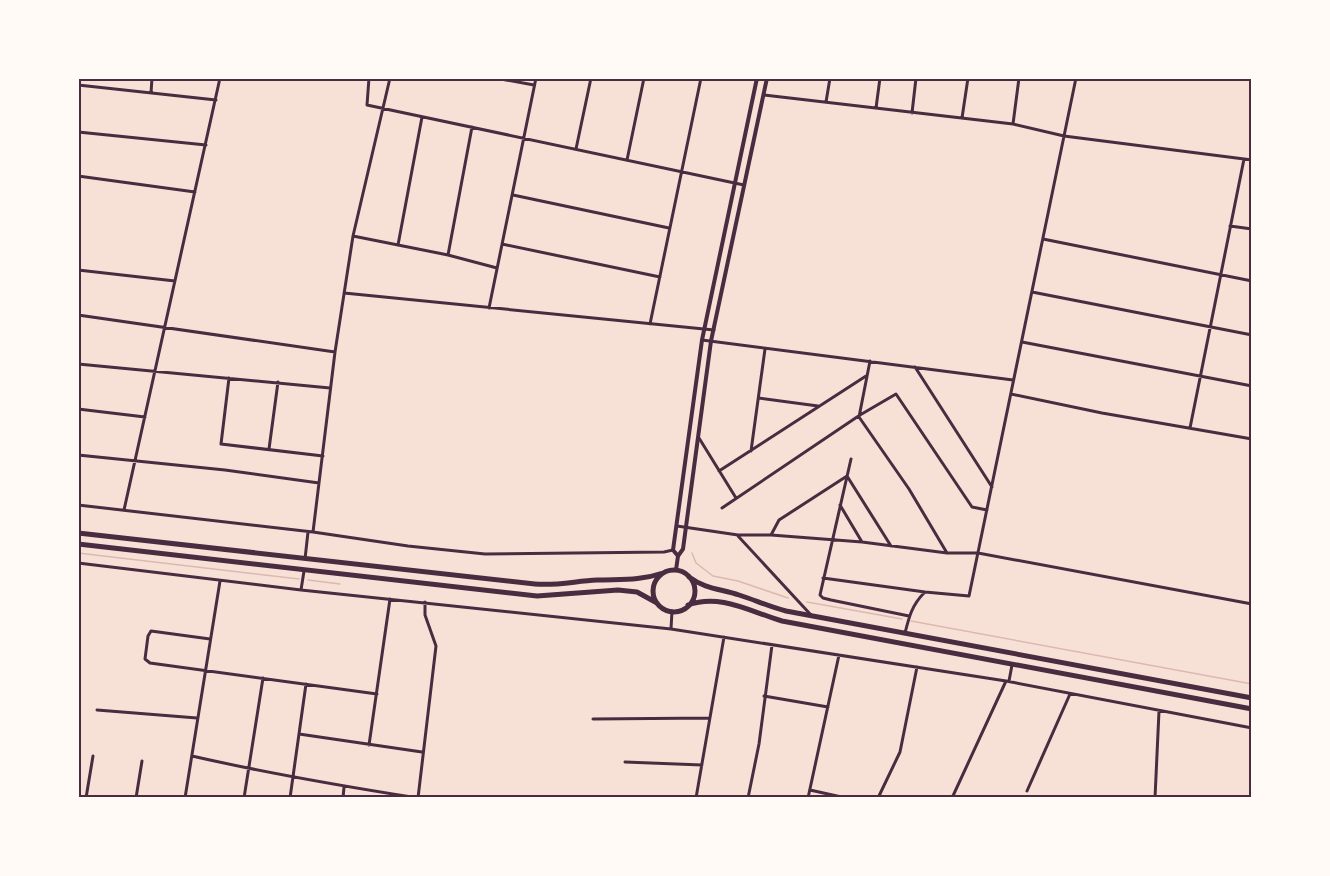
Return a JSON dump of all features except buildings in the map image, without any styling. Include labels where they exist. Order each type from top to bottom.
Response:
[{"type":"highway","points":[[78,533],[551,586],[594,580],[640,580],[676,570],[710,588],[786,611],[1252,698]]},
{"type":"highway","points":[[78,544],[537,596],[618,590],[637,592],[664,609],[672,611],[683,609],[693,598],[693,584],[689,577]]},
{"type":"highway","points":[[657,603],[653,594],[653,585],[663,573]]},
{"type":"highway","points":[[688,605],[703,600],[718,601],[782,621],[1252,709]]},
{"type":"street","points":[[151,93],[152,78]]},
{"type":"street","points":[[124,510],[220,78]]},
{"type":"street","points":[[369,78],[367,105],[744,185]]},
{"type":"street","points":[[314,532],[334,352],[353,236],[390,78]]},
{"type":"street","points":[[495,78],[534,85]]},
{"type":"street","points":[[489,308],[536,78]]},
{"type":"street","points":[[576,149],[591,78]]},
{"type":"street","points":[[627,160],[644,78]]},
{"type":"street","points":[[650,324],[701,78]]},
{"type":"street","points":[[678,556],[674,550],[702,340],[757,78]]},
{"type":"street","points":[[676,570],[678,556],[683,549],[711,341],[767,78]]},
{"type":"street","points":[[826,102],[830,78]]},
{"type":"street","points":[[876,108],[880,78]]},
{"type":"street","points":[[912,113],[916,78]]},
{"type":"street","points":[[962,118],[968,78]]},
{"type":"street","points":[[1013,124],[1019,78]]},
{"type":"street","points":[[823,578],[969,596],[1076,78]]},
{"type":"street","points":[[78,85],[216,100]]},
{"type":"street","points":[[764,95],[1013,124],[1064,136],[1252,160]]},
{"type":"street","points":[[398,245],[422,117]]},
{"type":"street","points":[[448,255],[472,127]]},
{"type":"street","points":[[78,132],[206,145]]},
{"type":"street","points":[[1190,428],[1244,159]]},
{"type":"street","points":[[78,176],[195,192]]},
{"type":"street","points":[[513,195],[670,229]]},
{"type":"street","points":[[1230,226],[1252,229]]},
{"type":"street","points":[[353,236],[448,255],[497,268]]},
{"type":"street","points":[[1043,239],[1252,281]]},
{"type":"street","points":[[502,244],[660,277]]},
{"type":"street","points":[[78,270],[176,281]]},
{"type":"street","points":[[1032,292],[1252,335]]},
{"type":"street","points":[[344,293],[714,330]]},
{"type":"street","points":[[78,315],[334,352]]},
{"type":"street","points":[[702,340],[1014,381]]},
{"type":"street","points":[[1022,342],[1252,386]]},
{"type":"street","points":[[751,451],[765,348]]},
{"type":"street","points":[[870,361],[859,417],[909,489],[947,553]]},
{"type":"street","points":[[78,364],[330,388]]},
{"type":"street","points":[[914,367],[992,487]]},
{"type":"street","points":[[719,471],[867,375]]},
{"type":"street","points":[[229,377],[221,444],[322,456]]},
{"type":"street","points":[[269,449],[278,382]]},
{"type":"street","points":[[722,508],[860,415],[892,395],[898,394],[972,507],[987,510]]},
{"type":"street","points":[[1011,394],[1102,414],[1252,439]]},
{"type":"street","points":[[759,398],[819,406]]},
{"type":"street","points":[[78,409],[145,417]]},
{"type":"street","points":[[699,438],[736,498]]},
{"type":"street","points":[[78,455],[225,470],[319,483]]},
{"type":"street","points":[[851,459],[820,595],[823,598],[909,616]]},
{"type":"street","points":[[847,476],[891,546]]},
{"type":"street","points":[[771,535],[779,520],[847,476]]},
{"type":"street","points":[[78,505],[485,554],[578,554],[674,550]]},
{"type":"street","points":[[840,505],[862,542]]},
{"type":"street","points":[[677,526],[738,535],[771,535],[862,542],[947,553],[978,553],[1252,604]]},
{"type":"street","points":[[305,559],[308,532]]},
{"type":"street","points":[[738,535],[812,616]]},
{"type":"street","points":[[78,563],[301,590],[671,629],[1007,681],[1252,728]]},
{"type":"street","points":[[301,590],[304,570]]},
{"type":"street","points":[[185,798],[220,580]]},
{"type":"street","points":[[905,633],[915,602],[925,592]]},
{"type":"street","points":[[369,745],[390,599]]},
{"type":"street","points":[[192,756],[344,787],[418,798],[436,646],[425,615],[425,602]]},
{"type":"street","points":[[671,629],[672,611]]},
{"type":"street","points":[[210,639],[151,631],[145,656],[150,663],[377,694]]},
{"type":"street","points":[[696,798],[724,638]]},
{"type":"street","points":[[748,798],[759,744],[772,645]]},
{"type":"street","points":[[808,798],[839,655]]},
{"type":"street","points":[[952,798],[1007,681],[1012,665]]},
{"type":"street","points":[[878,798],[900,752],[917,667]]},
{"type":"street","points":[[244,798],[262,678]]},
{"type":"street","points":[[290,798],[306,684]]},
{"type":"street","points":[[1028,791],[1070,694]]},
{"type":"street","points":[[764,696],[828,707]]},
{"type":"street","points":[[97,710],[198,718]]},
{"type":"street","points":[[1155,798],[1159,711]]},
{"type":"street","points":[[593,719],[710,718]]},
{"type":"street","points":[[299,734],[422,752]]},
{"type":"street","points":[[86,798],[93,756]]},
{"type":"street","points":[[136,798],[142,761]]},
{"type":"street","points":[[625,762],[702,765]]},
{"type":"street","points":[[342,798],[344,787]]},
{"type":"street","points":[[810,790],[846,798]]},
{"type":"waterway","points":[[78,553],[299,579]]},
{"type":"waterway","points":[[692,553],[696,563],[713,576],[738,581],[788,598]]},
{"type":"waterway","points":[[308,580],[340,584]]},
{"type":"waterway","points":[[807,602],[902,619]]},
{"type":"waterway","points":[[911,621],[1252,684]]}]
